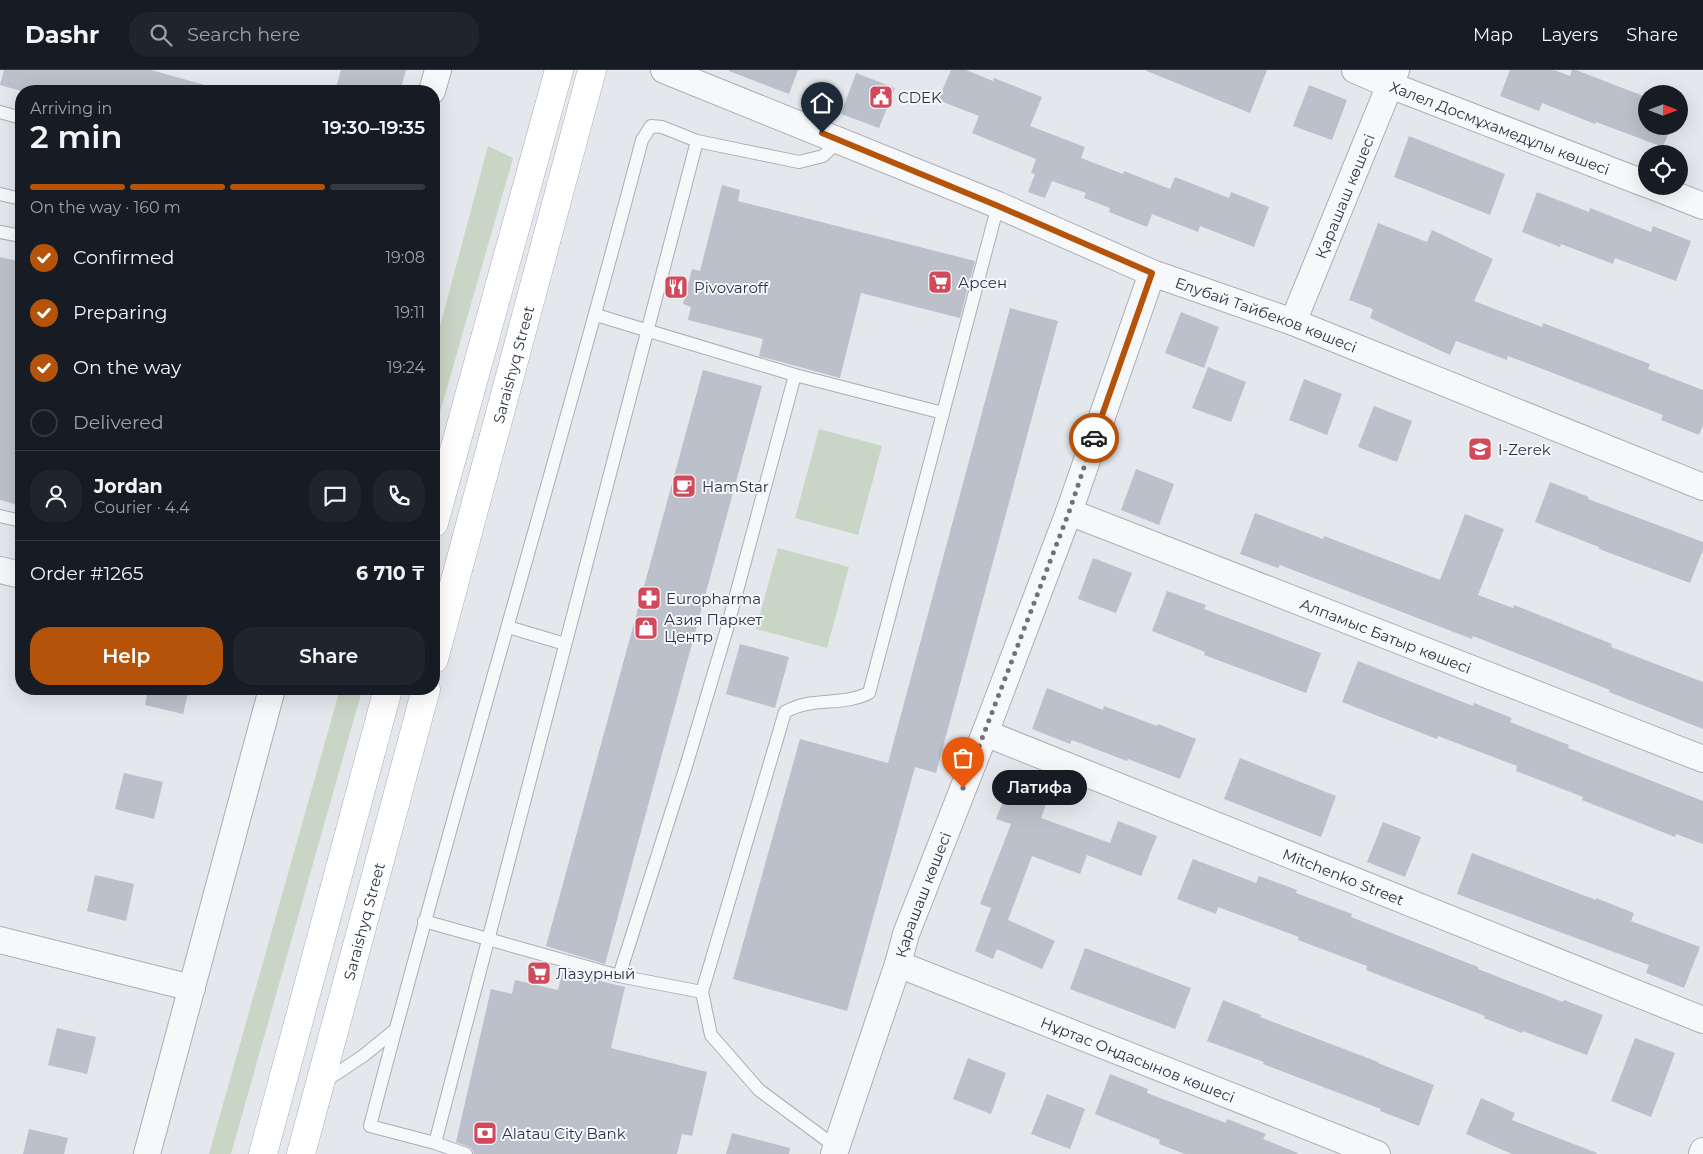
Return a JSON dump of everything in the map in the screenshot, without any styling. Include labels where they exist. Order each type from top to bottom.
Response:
[{"type":"main road","points":[[440,500],[558,70]]},
{"type":"main road","name":"Saraishyq Street","points":[[440,637],[592,70]]},
{"type":"main road","points":[[264,1154],[386,695]]},
{"type":"main road","name":"Saraishyq Street","points":[[301,1154],[424,695]]},
{"type":"main road","points":[[283,1154],[278,1146],[286,1108],[351,864],[349,834]]},
{"type":"street","points":[[434,85],[438,70]]},
{"type":"street","name":"Елубай Тайбеков көшесі","points":[[664,70],[840,140],[1152,273],[1293,322],[1703,488]]},
{"type":"street","name":"Халел Досмұхамедұлы көшесі","points":[[1355,70],[1393,78],[1638,181]]},
{"type":"street","name":"Қарашаш көшесі","points":[[1293,322],[1393,78]]},
{"type":"street","points":[[1675,195],[1703,206]]},
{"type":"street","name":"Қарашаш көшесі","points":[[835,1150],[898,964],[906,934],[1069,512],[1152,273]]},
{"type":"street","name":"Алпамыс Батыр көшесі","points":[[1069,512],[1703,759]]},
{"type":"street","points":[[0,570],[15,573]]},
{"type":"street","points":[[147,1154],[270,695]]},
{"type":"street","name":"Mitchenko Street","points":[[985,733],[1703,1020]]},
{"type":"street","points":[[0,940],[192,988]]},
{"type":"street","name":"Нұртас Оңдасынов көшесі","points":[[898,964],[1377,1154]]},
{"type":"lane","points":[[0,112],[15,116]]},
{"type":"lane","points":[[466,1154],[370,1126],[424,921],[596,315],[642,140],[651,126],[662,127],[697,141],[799,162],[823,156],[840,140]]},
{"type":"lane","points":[[435,1144],[490,939],[646,330],[697,141]]},
{"type":"lane","points":[[0,194],[15,198]]},
{"type":"lane","points":[[835,1150],[760,1090],[710,1036],[702,992],[785,712],[797,705],[857,699],[869,693],[998,206]]},
{"type":"lane","points":[[0,232],[15,235]]},
{"type":"lane","points":[[596,315],[795,375],[943,413]]},
{"type":"lane","points":[[619,976],[687,764],[723,642],[795,375]]},
{"type":"lane","points":[[0,516],[15,520]]},
{"type":"lane","points":[[508,627],[565,644]]},
{"type":"lane","points":[[424,921],[619,976],[702,992]]},
{"type":"lane","points":[[320,1085],[363,1056],[395,1030]]},
{"type":"green space","points":[[488,146],[513,158],[440,412],[440,326]]},
{"type":"green space","points":[[819,429],[882,446],[858,535],[795,518]]},
{"type":"green space","points":[[778,548],[849,567],[827,648],[756,629]]},
{"type":"green space","points":[[338,695],[361,695],[231,1154],[209,1154]]},
{"type":"building","points":[[4,70],[151,70],[204,85],[15,85],[15,89],[0,85]]},
{"type":"building","points":[[341,70],[406,70],[402,85],[337,85]]},
{"type":"building","points":[[729,70],[798,70],[789,94]]},
{"type":"building","points":[[951,70],[966,70],[993,81],[994,78],[1042,97],[1030,126],[1085,147],[1081,158],[1123,174],[1124,171],[1170,189],[1175,177],[1229,198],[1231,192],[1269,207],[1254,247],[1200,226],[1198,232],[1152,214],[1147,227],[1109,212],[1110,208],[1084,198],[1086,193],[1052,181],[1045,198],[1028,192],[1035,174],[1031,173],[1036,159],[972,133],[979,116],[938,100]]},
{"type":"building","points":[[1147,70],[1267,70],[1250,113]]},
{"type":"building","points":[[1510,70],[1554,70],[1570,76],[1572,70],[1576,70],[1638,94],[1638,135],[1668,135],[1664,145],[1658,145],[1596,122],[1595,124],[1542,103],[1539,111],[1500,96]]},
{"type":"building","points":[[856,73],[895,88],[879,128],[841,114]]},
{"type":"building","points":[[1309,85],[1347,100],[1332,140],[1293,126]]},
{"type":"building","points":[[1409,136],[1505,174],[1490,215],[1394,177]]},
{"type":"building","points":[[722,185],[740,190],[738,201],[975,261],[960,318],[861,293],[840,378],[759,356],[763,339],[688,320],[691,307],[683,304],[692,269],[700,271]]},
{"type":"building","points":[[1537,192],[1589,212],[1590,208],[1651,232],[1653,226],[1691,241],[1676,281],[1615,258],[1613,264],[1561,244],[1560,247],[1522,232]]},
{"type":"building","points":[[1378,223],[1427,242],[1432,230],[1493,259],[1474,301],[1542,327],[1543,323],[1650,364],[1648,369],[1703,390],[1703,425],[1699,435],[1661,420],[1663,415],[1508,356],[1507,360],[1456,341],[1450,355],[1370,318],[1373,309],[1349,300]]},
{"type":"building","points":[[0,257],[15,261],[15,504],[0,500]]},
{"type":"building","points":[[1010,308],[1058,321],[936,773],[915,767],[847,1011],[733,979],[800,739],[888,763]]},
{"type":"building","points":[[1181,312],[1219,327],[1204,368],[1165,353]]},
{"type":"building","points":[[1208,367],[1246,382],[1231,422],[1192,408]]},
{"type":"building","points":[[703,370],[762,386],[605,964],[546,946]]},
{"type":"building","points":[[1304,379],[1342,394],[1327,435],[1289,420]]},
{"type":"building","points":[[1374,406],[1412,421],[1397,462],[1358,447]]},
{"type":"building","points":[[1136,469],[1174,484],[1159,525],[1121,510]]},
{"type":"building","points":[[1550,482],[1589,497],[1588,499],[1703,542],[1703,550],[1690,583],[1599,549],[1599,547],[1535,522]]},
{"type":"building","points":[[1255,513],[1323,539],[1324,536],[1440,580],[1465,514],[1504,529],[1478,595],[1513,608],[1514,605],[1612,644],[1611,647],[1703,682],[1703,729],[1473,636],[1472,639],[1280,565],[1278,568],[1240,554]]},
{"type":"building","points":[[1093,558],[1132,573],[1116,613],[1078,599]]},
{"type":"building","points":[[1167,591],[1206,605],[1204,609],[1321,653],[1306,693],[1204,655],[1205,652],[1152,631]]},
{"type":"building","points":[[740,644],[789,657],[775,708],[726,694]]},
{"type":"building","points":[[1358,661],[1473,706],[1474,703],[1512,718],[1510,722],[1569,745],[1568,748],[1703,801],[1703,844],[1676,834],[1675,837],[1582,800],[1583,797],[1516,771],[1517,766],[1438,736],[1437,739],[1342,702]]},
{"type":"building","points":[[1047,688],[1103,710],[1104,706],[1196,739],[1180,779],[1072,740],[1070,744],[1032,729]]},
{"type":"building","points":[[147,695],[188,695],[183,714],[145,705]]},
{"type":"building","points":[[1240,758],[1336,796],[1321,837],[1224,799]]},
{"type":"building","points":[[124,773],[163,782],[154,819],[115,809]]},
{"type":"building","points":[[1012,778],[1050,793],[1041,818],[1110,843],[1118,821],[1157,836],[1141,876],[1087,855],[1080,874],[1032,856],[1008,920],[1055,941],[1042,969],[997,949],[993,959],[975,951],[991,908],[980,904],[1011,824],[996,819]]},
{"type":"building","points":[[1383,822],[1421,837],[1405,877],[1367,862]]},
{"type":"building","points":[[1472,853],[1634,913],[1631,921],[1700,947],[1684,988],[1646,973],[1649,965],[1457,894]]},
{"type":"building","points":[[1193,859],[1256,883],[1259,876],[1297,890],[1296,893],[1352,914],[1351,917],[1478,967],[1478,969],[1563,1002],[1564,1000],[1603,1015],[1587,1055],[1523,1031],[1522,1033],[1484,1018],[1485,1016],[1366,970],[1367,966],[1298,940],[1299,937],[1218,907],[1216,914],[1177,899]]},
{"type":"building","points":[[95,875],[134,884],[126,921],[87,911]]},
{"type":"building","points":[[1085,948],[1191,988],[1175,1029],[1070,989]]},
{"type":"building","points":[[563,969],[625,987],[611,1048],[707,1072],[692,1136],[682,1134],[677,1154],[474,1154],[469,1147],[456,1142],[491,989],[512,994],[515,980],[558,990]]},
{"type":"building","points":[[1223,1000],[1261,1015],[1260,1017],[1434,1085],[1419,1126],[1380,1111],[1381,1109],[1263,1064],[1264,1062],[1207,1041]]},
{"type":"building","points":[[57,1028],[96,1037],[87,1074],[48,1065]]},
{"type":"building","points":[[1635,1038],[1675,1053],[1651,1117],[1611,1101]]},
{"type":"building","points":[[968,1058],[1006,1073],[991,1114],[953,1099]]},
{"type":"building","points":[[1110,1074],[1148,1089],[1147,1093],[1226,1123],[1227,1119],[1266,1134],[1263,1139],[1298,1154],[1185,1154],[1159,1144],[1160,1140],[1095,1114]]},
{"type":"building","points":[[1047,1094],[1085,1109],[1070,1149],[1031,1134]]},
{"type":"building","points":[[1481,1098],[1515,1113],[1512,1120],[1597,1154],[1512,1154],[1466,1134]]},
{"type":"building","points":[[29,1129],[68,1138],[64,1154],[23,1154]]},
{"type":"building","points":[[732,1133],[790,1148],[789,1154],[726,1154]]},
{"type":"way so far","points":[[963,788],[1069,512],[1094,438]]},
{"type":"place","name":"CDEK","points":[[881,97]]},
{"type":"place","name":"Арсен","points":[[940,282]]},
{"type":"place","name":"Pivovaroff","points":[[676,287]]},
{"type":"place","name":"I-Zerek","points":[[1480,449]]},
{"type":"place","name":"HamStar","points":[[684,486]]},
{"type":"place","name":"Europharma","points":[[649,598]]},
{"type":"place","name":"Азия Паркет Центр","points":[[646,628]]},
{"type":"place","name":"Латифа","points":[[963,788]]},
{"type":"place","name":"Лазурный","points":[[539,973]]},
{"type":"place","name":"Alatau City Bank","points":[[485,1133]]},
{"type":"route","points":[[822,133],[998,206],[1152,273],[1094,438]]}]
